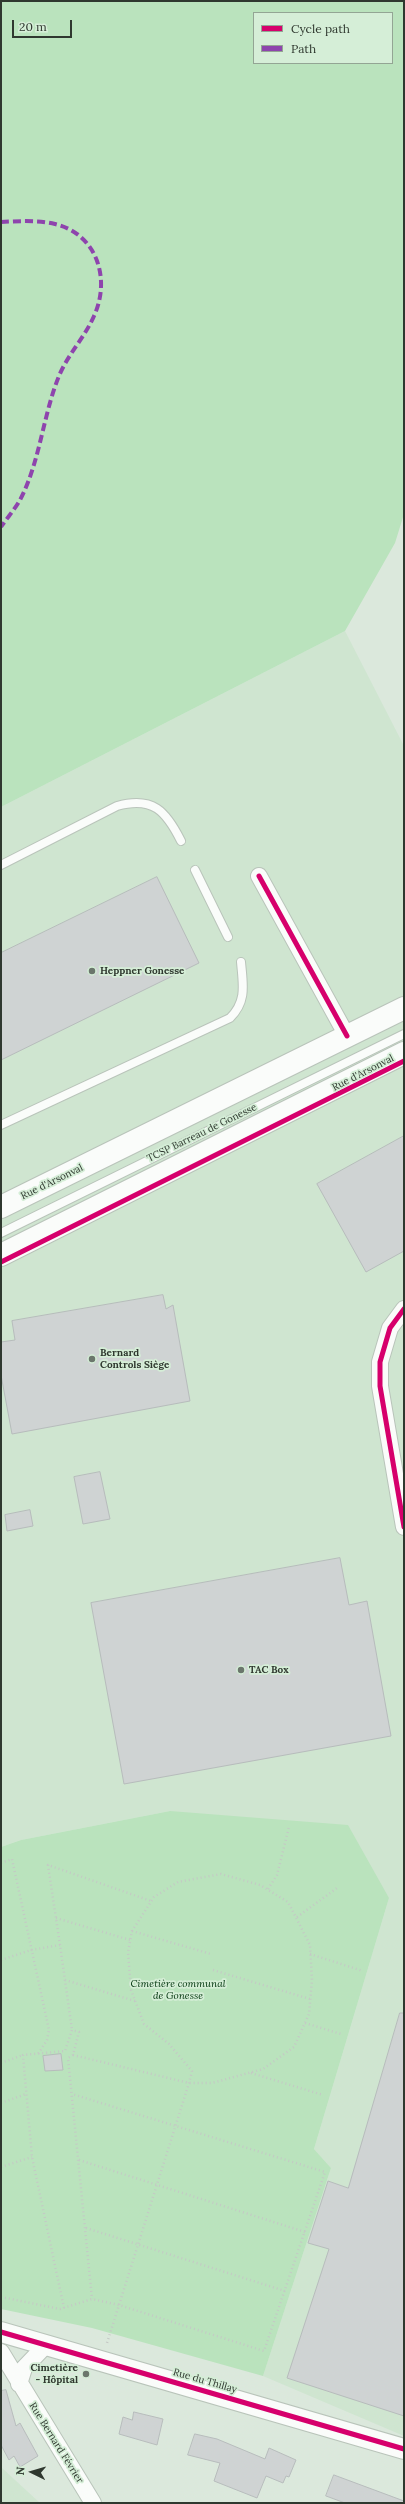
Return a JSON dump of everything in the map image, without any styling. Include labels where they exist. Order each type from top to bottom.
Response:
[{"type":"main road","name":"Rue d'Arsonval","points":[[1,1207],[404,1008]]},
{"type":"main road","name":"Rue d'Arsonval","points":[[1,1255],[404,1053]]},
{"type":"street","points":[[259,876],[347,1036]]},
{"type":"street","points":[[404,1309],[390,1328],[380,1362],[380,1386],[404,1527]]},
{"type":"street","name":"Rue du Thillay","points":[[1,2332],[404,2449]]},
{"type":"street","points":[[19,2384],[24,2368],[46,2344]]},
{"type":"street","name":"Rue Bernard Février","points":[[1,2352],[19,2384],[93,2503]]},
{"type":"lane","points":[[1,865],[117,806],[129,803],[144,802],[162,812],[174,827],[181,841]]},
{"type":"lane","points":[[195,870],[228,937]]},
{"type":"lane","points":[[1,1125],[230,1018],[240,1008],[243,987],[240,962]]},
{"type":"lane","name":"TCSP Barreau de Gonesse","points":[[1,1233],[404,1034]]},
{"type":"path","points":[[268,1889],[277,1875],[289,1827]]},
{"type":"path","points":[[1,1862],[12,1859],[49,2030],[47,2040],[38,2054]]},
{"type":"path","points":[[1,2063],[23,2056],[65,2051],[72,2030],[48,1865],[151,1901]]},
{"type":"path","points":[[73,2055],[189,2083],[212,2083],[263,2069],[294,2047],[309,2014],[312,1980],[310,1945],[288,1902],[260,1885],[220,1874],[178,1882],[154,1897],[132,1931],[128,1960],[131,1990],[144,2024],[169,2044],[192,2071],[189,2083],[176,2125],[109,2333],[104,2361]]},
{"type":"path","points":[[297,1917],[336,1888]]},
{"type":"path","points":[[56,1918],[130,1940]]},
{"type":"path","points":[[132,1931],[211,1954]]},
{"type":"path","points":[[1,1960],[31,1950],[60,1945]]},
{"type":"path","points":[[310,1954],[363,1971]]},
{"type":"path","points":[[213,1970],[310,1999]]},
{"type":"path","points":[[65,1980],[135,2001]]},
{"type":"path","points":[[305,2023],[341,2034]]},
{"type":"path","points":[[72,2030],[79,2032],[73,2055],[68,2058],[92,2299]]},
{"type":"path","points":[[23,2056],[32,2157],[64,2308]]},
{"type":"path","points":[[250,2072],[323,2095]]},
{"type":"path","points":[[1,2102],[26,2094]]},
{"type":"path","points":[[1,2297],[60,2309],[92,2299],[118,2304],[264,2350],[325,2172],[72,2094]]},
{"type":"path","points":[[1,2167],[32,2157]]},
{"type":"path","points":[[79,2160],[305,2232]]},
{"type":"path","points":[[86,2228],[284,2291]]},
{"type":"shaded area","points":[[345,631],[404,746],[404,2436],[263,2376],[331,2168],[314,2149],[389,1898],[170,1811],[21,1840],[1,1847],[1,807]]},
{"type":"shaded area","points":[[1,2467],[40,2503],[1,2503]]},
{"type":"green space","points":[[1,1],[404,1],[404,514],[395,543],[345,631],[1,807]]},
{"type":"green space","name":"Cimetière communal de Gonesse","points":[[170,1811],[348,1825],[389,1898],[314,2149],[331,2168],[263,2376],[92,2328],[1,2309],[1,1847],[21,1840]]},
{"type":"building","name":"Heppner Gonesse","points":[[157,877],[199,963],[1,1060],[1,953]]},
{"type":"building","points":[[404,1136],[404,1251],[366,1272],[317,1184]]},
{"type":"building","name":"Bernard Controls Siège","points":[[163,1295],[166,1309],[173,1305],[190,1401],[12,1434],[1,1375],[1,1342],[15,1340],[12,1321]]},
{"type":"building","points":[[100,1472],[110,1519],[83,1524],[74,1477]]},
{"type":"building","points":[[30,1510],[33,1526],[7,1531],[5,1515]]},
{"type":"building","name":"TAC Box","points":[[340,1558],[349,1605],[367,1601],[391,1736],[124,1784],[91,1603]]},
{"type":"building","points":[[400,2013],[404,2013],[404,2416],[287,2378],[329,2249],[308,2243],[328,2181],[348,2188]]},
{"type":"building","points":[[61,2054],[63,2070],[45,2071],[43,2056]]},
{"type":"building","points":[[6,2390],[16,2426],[20,2423],[38,2456],[20,2467],[14,2456],[9,2460],[1,2445],[1,2391]]},
{"type":"building","points":[[134,2412],[163,2419],[157,2445],[119,2434],[123,2417],[132,2420]]},
{"type":"building","points":[[195,2434],[217,2439],[265,2459],[269,2448],[296,2460],[289,2477],[286,2476],[283,2483],[266,2476],[257,2498],[214,2481],[220,2463],[188,2455]]},
{"type":"building","points":[[334,2475],[404,2501],[404,2503],[345,2503],[326,2496]]},
{"type":"marked path","points":[[1,222],[42,222],[55,224],[69,229],[81,237],[97,260],[101,287],[99,302],[94,316],[59,376],[27,485],[20,500],[1,527]]},
{"type":"cycle path","points":[[259,876],[347,1036]]},
{"type":"cycle path","points":[[1,1262],[404,1061]]},
{"type":"cycle path","points":[[404,1309],[390,1328],[380,1362],[380,1386],[404,1527]]},
{"type":"cycle path","points":[[1,2332],[404,2449]]},
{"type":"place","name":"Heppner Gonesse","points":[[92,971]]},
{"type":"place","name":"Bernard Controls Siège","points":[[92,1359]]},
{"type":"place","name":"TAC Box","points":[[241,1670]]},
{"type":"place","name":"Cimetière - Hôpital","points":[[86,2374]]}]
